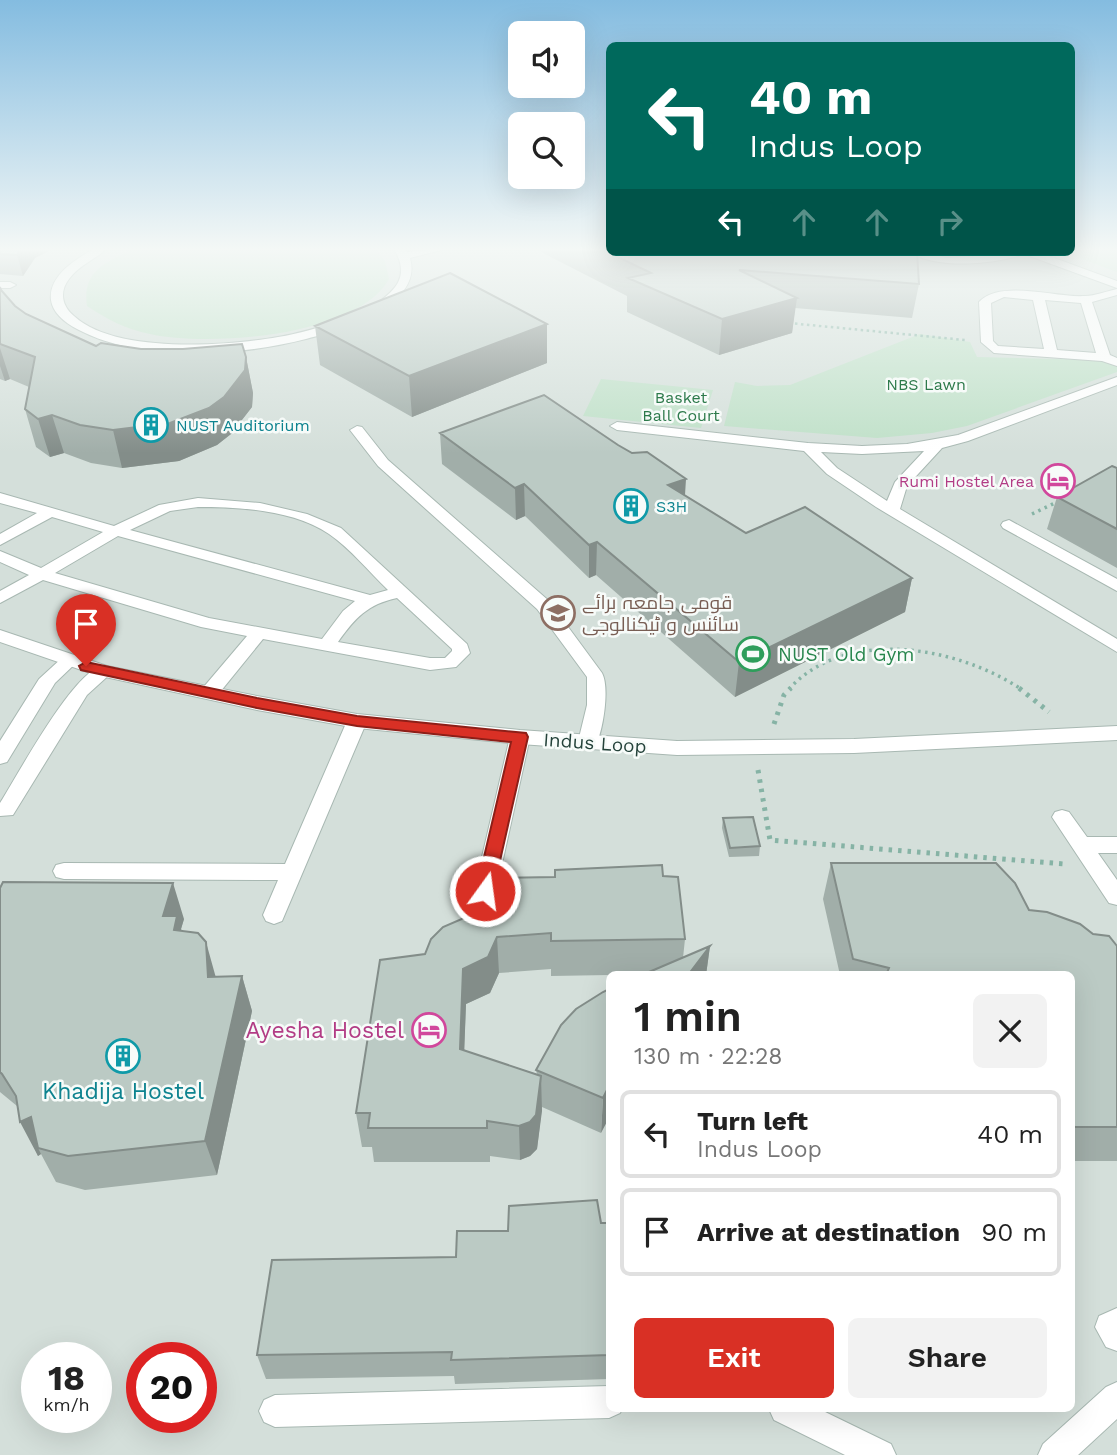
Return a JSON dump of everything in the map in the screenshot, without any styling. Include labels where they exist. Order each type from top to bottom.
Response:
[{"type":"street","name":"Indus Loop","points":[[0,636],[103,671],[209,693],[357,721],[520,737],[677,748],[854,746],[1117,733]]},
{"type":"lane","points":[[67,317],[85,329],[110,338],[164,347],[228,347],[305,336],[361,317]]},
{"type":"lane","points":[[987,317],[988,346],[1000,351],[1111,360],[1093,317]]},
{"type":"lane","points":[[1043,317],[1052,355]]},
{"type":"lane","points":[[617,426],[808,447],[862,450],[937,445],[963,438],[1117,381]]},
{"type":"lane","points":[[357,430],[383,463],[543,605],[596,677],[596,705],[588,742]]},
{"type":"lane","points":[[892,511],[900,485],[937,445]]},
{"type":"lane","points":[[808,447],[832,471],[892,511],[1117,647]]},
{"type":"lane","points":[[0,498],[367,599]]},
{"type":"lane","points":[[0,556],[41,574],[206,623],[257,635],[430,664],[450,663],[457,658],[461,648],[335,531],[289,514],[231,505],[180,504],[159,510],[116,531],[41,574],[0,598]]},
{"type":"lane","points":[[0,540],[50,512]]},
{"type":"lane","points":[[1009,525],[1117,586]]},
{"type":"lane","points":[[326,645],[354,609],[367,599],[400,592]]},
{"type":"lane","points":[[209,693],[257,635]]},
{"type":"lane","points":[[0,757],[48,679],[69,661]]},
{"type":"lane","points":[[6,810],[80,691],[103,671]]},
{"type":"lane","points":[[274,915],[357,721]]},
{"type":"lane","points":[[485,891],[520,737]]},
{"type":"lane","points":[[1062,817],[1117,897]]},
{"type":"lane","points":[[1081,845],[1117,845]]},
{"type":"lane","points":[[64,871],[292,872]]},
{"type":"lane","points":[[1117,1323],[1110,1327],[1117,1336]]},
{"type":"lane","points":[[1054,1455],[1117,1398]]},
{"type":"lane","points":[[275,1411],[606,1402]]},
{"type":"lane","points":[[791,1412],[880,1455]]},
{"type":"path","points":[[781,323],[987,342]]},
{"type":"path","points":[[1009,525],[1070,495]]},
{"type":"path","points":[[783,730],[773,730],[776,709],[786,690],[803,674],[825,662],[851,654],[881,650],[923,652],[976,665],[1005,678],[1031,695],[1052,715],[1038,715]]},
{"type":"path","points":[[757,765],[769,840],[1096,866]]},
{"type":"shaded area","name":"قومی جامعہ برائے سائنس و ٹیکنالوجی","points":[[0,317],[1117,317],[1117,1455],[0,1455]]},
{"type":"green space","points":[[105,317],[338,317],[279,333],[207,339],[150,334]]},
{"type":"green space","name":"NBS Lawn","points":[[920,334],[970,342],[977,357],[1097,360],[1117,365],[1117,372],[967,426],[932,433],[877,438],[724,426],[735,382],[757,386],[790,385]]},
{"type":"green space","name":"Basket Ball Court","points":[[601,379],[713,390],[701,428],[583,416]]},
{"type":"building","points":[[0,317],[32,317],[96,346],[101,343],[141,349],[183,349],[242,344],[246,357],[245,370],[224,397],[209,408],[170,423],[113,430],[80,425],[52,415],[38,419],[25,409],[35,357],[0,344]]},
{"type":"building","points":[[338,317],[533,317],[547,324],[409,376],[315,326]]},
{"type":"building","points":[[544,395],[632,453],[647,452],[686,479],[668,485],[746,533],[805,507],[912,578],[739,662],[597,542],[589,545],[524,484],[515,488],[440,433]]},
{"type":"building","points":[[1112,466],[1117,468],[1117,529],[1057,497]]},
{"type":"building","points":[[753,817],[760,846],[730,848],[723,818]]},
{"type":"building","points":[[831,863],[996,863],[1015,883],[1029,910],[1047,912],[1080,924],[1093,934],[1109,936],[1117,946],[1117,1127],[1075,1127],[1075,971],[888,971],[889,968],[853,959]]},
{"type":"building","points":[[662,865],[663,876],[678,877],[685,939],[551,941],[551,933],[497,937],[488,957],[463,969],[460,1049],[541,1076],[536,1115],[530,1122],[519,1126],[487,1121],[487,1128],[368,1128],[370,1113],[356,1113],[380,960],[425,954],[431,939],[443,927],[478,912],[479,899],[491,899],[494,878],[555,877],[555,870]]},
{"type":"building","name":"Khadija Hostel","points":[[3,882],[173,883],[163,916],[177,916],[174,930],[198,933],[206,942],[208,977],[242,976],[205,1141],[68,1156],[38,1148],[31,1117],[20,1122],[16,1096],[0,1072],[0,888]]},
{"type":"building","points":[[710,946],[691,971],[651,971]]},
{"type":"building","points":[[606,990],[606,1092],[603,1098],[536,1070],[561,1025],[576,1009]]},
{"type":"building","points":[[597,1200],[601,1223],[606,1223],[606,1355],[451,1360],[452,1352],[257,1355],[272,1260],[456,1257],[457,1231],[508,1231],[509,1206]]},
{"type":"place","name":"NUST Auditorium","points":[[151,425]]},
{"type":"place","name":"Rumi Hostel Area","points":[[1058,481]]},
{"type":"place","name":"S3H","points":[[631,506]]},
{"type":"place","name":"قومی جامعہ برائے سائنس و ٹیکنالوجی","points":[[558,613]]},
{"type":"place","name":"NUST Old Gym","points":[[753,654]]},
{"type":"place","name":"Ayesha Hostel","points":[[429,1030]]},
{"type":"place","name":"Khadija Hostel","points":[[123,1056]]},
{"type":"route","points":[[86,666],[132,678],[357,721],[520,737],[485,891]]}]
